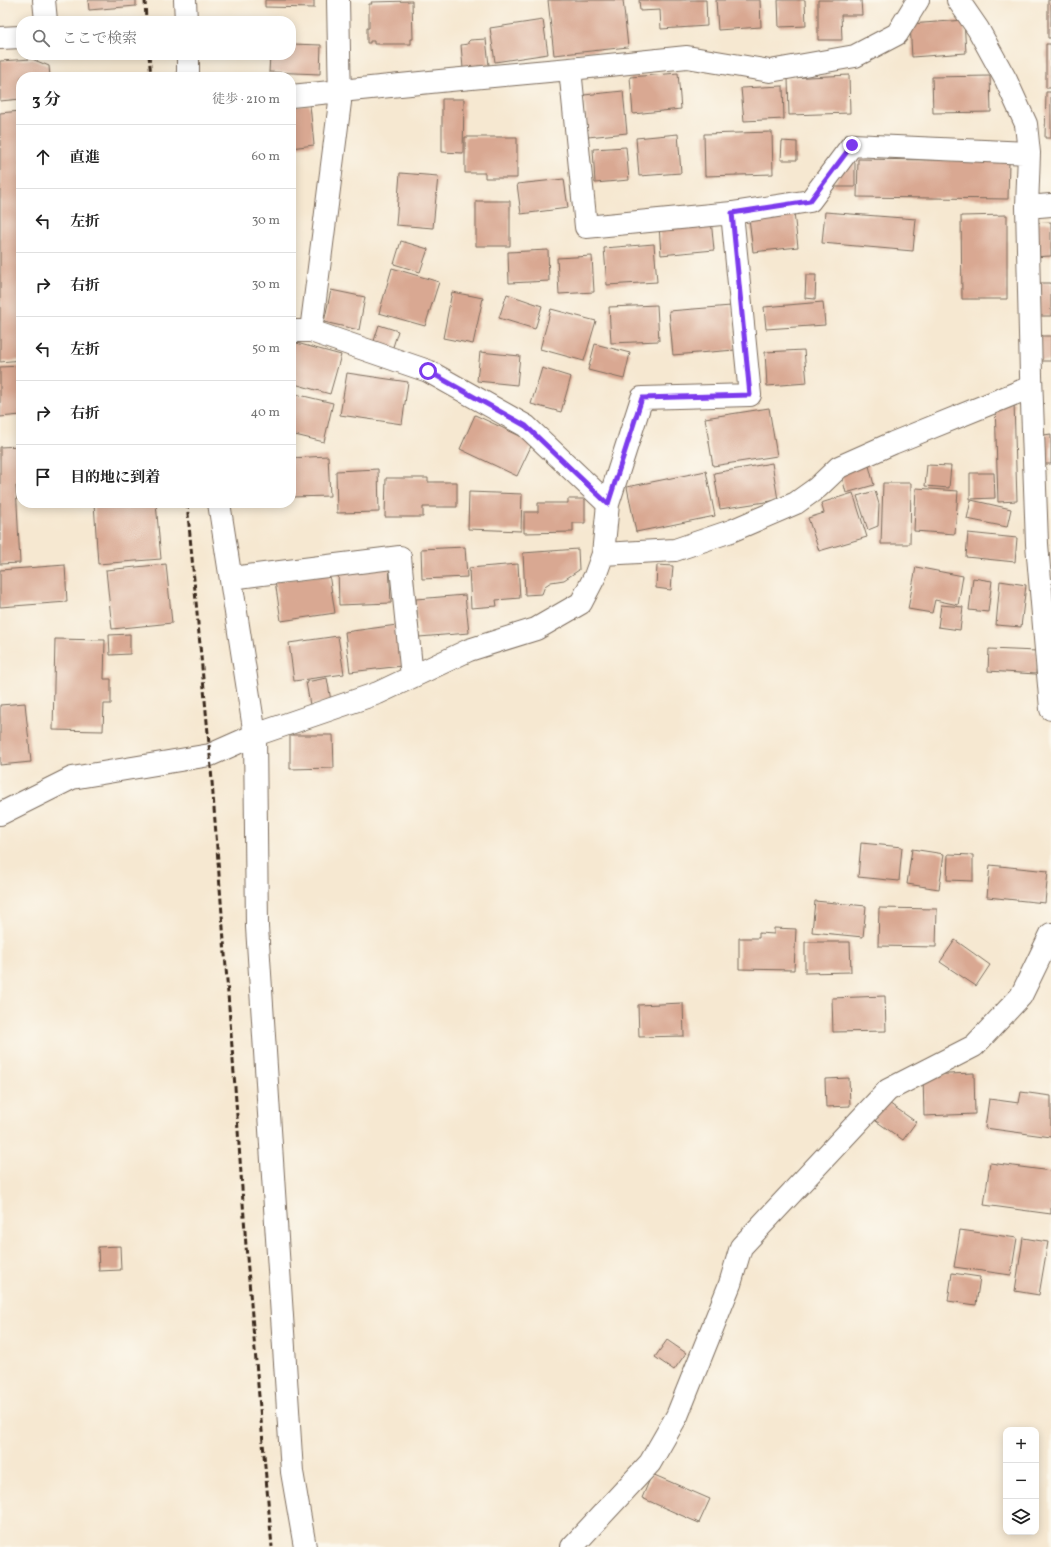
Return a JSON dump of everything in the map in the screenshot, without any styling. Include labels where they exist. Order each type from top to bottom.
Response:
[{"type":"street","points":[[44,0],[46,16]]},
{"type":"street","points":[[185,0],[186,16]]},
{"type":"street","points":[[338,0],[340,102],[301,331],[428,371],[526,426],[608,504]]},
{"type":"street","points":[[296,95],[687,58],[770,71],[855,56],[897,34],[918,0]]},
{"type":"street","points":[[958,0],[978,29],[1006,80],[1026,124],[1029,153],[1027,207],[1031,387],[1044,543],[1051,710]]},
{"type":"street","points":[[0,38],[16,37]]},
{"type":"street","points":[[188,60],[188,72]]},
{"type":"street","points":[[570,69],[586,227],[732,213],[810,201],[852,145],[1029,153]]},
{"type":"street","points":[[1027,207],[1051,206]]},
{"type":"street","points":[[0,814],[72,778],[210,755],[255,735],[378,693],[469,650],[536,630],[581,603],[595,576],[603,554],[608,504],[642,398],[750,395],[732,213]]},
{"type":"street","points":[[603,554],[675,550],[731,531],[796,504],[817,488],[839,467],[893,443],[1031,387]]},
{"type":"street","points":[[220,508],[255,735],[257,927],[292,1472],[305,1547]]},
{"type":"street","points":[[231,578],[400,557],[412,676]]},
{"type":"street","points":[[572,1547],[650,1463],[677,1416],[730,1284],[741,1247],[888,1090],[974,1046],[1021,996],[1051,934]]},
{"type":"building","points":[[88,0],[136,0],[136,6],[89,10]]},
{"type":"building","points":[[265,0],[314,0],[314,8],[265,7]]},
{"type":"building","points":[[548,0],[623,0],[628,47],[554,55]]},
{"type":"building","points":[[639,0],[706,0],[707,26],[661,29],[660,10],[640,11]]},
{"type":"building","points":[[716,0],[760,0],[761,27],[718,30]]},
{"type":"building","points":[[778,0],[805,0],[806,26],[779,27]]},
{"type":"building","points":[[818,0],[861,0],[862,15],[841,15],[842,40],[818,40]]},
{"type":"building","points":[[1048,0],[1051,0],[1051,38],[1048,38]]},
{"type":"building","points":[[412,1],[413,39],[411,39],[411,44],[374,44],[374,41],[367,43],[367,28],[369,28],[369,4],[372,4],[371,2]]},
{"type":"building","points":[[543,20],[548,54],[495,62],[490,28]]},
{"type":"building","points":[[964,20],[966,53],[912,57],[910,24]]},
{"type":"building","points":[[486,39],[489,65],[463,68],[461,45],[468,44],[470,40]]},
{"type":"building","points":[[296,44],[321,45],[320,74],[269,72],[270,60],[296,60]]},
{"type":"building","points":[[1046,44],[1051,44],[1051,88],[1046,88]]},
{"type":"building","points":[[34,60],[49,66],[50,72],[16,72],[16,99],[0,101],[0,61]]},
{"type":"building","points":[[678,73],[681,109],[633,114],[630,77]]},
{"type":"building","points":[[849,75],[850,113],[789,115],[788,78]]},
{"type":"building","points":[[990,76],[991,112],[933,113],[932,77]]},
{"type":"building","points":[[783,86],[784,119],[744,121],[741,88]]},
{"type":"building","points":[[623,91],[627,133],[588,137],[584,95]]},
{"type":"building","points":[[1046,92],[1051,92],[1051,138],[1045,138]]},
{"type":"building","points":[[442,99],[464,99],[463,153],[442,152]]},
{"type":"building","points":[[310,105],[314,145],[296,147],[296,106]]},
{"type":"building","points":[[16,111],[16,360],[0,362],[0,113]]},
{"type":"building","points":[[772,132],[773,174],[705,176],[704,134]]},
{"type":"building","points":[[678,134],[681,173],[639,176],[636,138]]},
{"type":"building","points":[[465,137],[517,137],[517,178],[485,178],[485,173],[465,173]]},
{"type":"building","points":[[782,141],[797,142],[797,160],[781,160]]},
{"type":"building","points":[[626,147],[629,180],[595,183],[593,149]]},
{"type":"building","points":[[858,159],[1009,161],[1008,199],[857,197]]},
{"type":"building","points":[[855,162],[855,187],[832,187],[848,163]]},
{"type":"building","points":[[400,173],[438,176],[433,228],[396,225]]},
{"type":"building","points":[[564,179],[568,208],[521,214],[517,184]]},
{"type":"building","points":[[476,201],[510,201],[510,246],[476,246]]},
{"type":"building","points":[[825,212],[916,219],[913,251],[822,243]]},
{"type":"building","points":[[794,213],[798,247],[753,252],[749,218]]},
{"type":"building","points":[[1007,215],[1007,299],[962,299],[961,216]]},
{"type":"building","points":[[711,220],[714,250],[661,255],[659,225]]},
{"type":"building","points":[[1051,222],[1051,256],[1031,257],[1029,223]]},
{"type":"building","points":[[401,241],[428,249],[420,272],[394,264]]},
{"type":"building","points":[[654,244],[657,282],[607,285],[604,248]]},
{"type":"building","points":[[548,250],[549,281],[509,283],[508,252]]},
{"type":"building","points":[[592,256],[594,292],[559,294],[557,258]]},
{"type":"building","points":[[392,268],[439,282],[425,326],[379,313]]},
{"type":"building","points":[[806,275],[816,275],[815,299],[805,298]]},
{"type":"building","points":[[1033,283],[1051,283],[1051,316],[1034,316]]},
{"type":"building","points":[[331,290],[365,297],[359,330],[324,322]]},
{"type":"building","points":[[452,292],[483,298],[473,344],[443,338]]},
{"type":"building","points":[[507,294],[542,306],[535,329],[499,318]]},
{"type":"building","points":[[823,302],[825,325],[766,329],[764,307]]},
{"type":"building","points":[[657,305],[659,341],[611,343],[609,307]]},
{"type":"building","points":[[731,306],[735,350],[673,355],[669,311]]},
{"type":"building","points":[[551,309],[596,321],[584,361],[540,349]]},
{"type":"building","points":[[379,325],[398,331],[392,350],[373,344]]},
{"type":"building","points":[[1037,336],[1051,336],[1051,361],[1038,361]]},
{"type":"building","points":[[296,343],[341,355],[330,394],[296,384]]},
{"type":"building","points":[[595,344],[630,353],[624,379],[588,370]]},
{"type":"building","points":[[804,350],[807,383],[767,386],[765,352]]},
{"type":"building","points":[[480,352],[520,356],[517,385],[477,381]]},
{"type":"building","points":[[16,366],[16,415],[0,417],[0,367]]},
{"type":"building","points":[[542,368],[571,377],[561,412],[531,404]]},
{"type":"building","points":[[347,373],[408,382],[402,424],[340,415]]},
{"type":"building","points":[[296,394],[333,403],[324,442],[296,435]]},
{"type":"building","points":[[1014,402],[1017,501],[998,502],[995,403]]},
{"type":"building","points":[[769,408],[777,456],[713,466],[705,418]]},
{"type":"building","points":[[475,415],[533,442],[517,476],[460,449]]},
{"type":"building","points":[[1051,434],[1051,464],[1045,464],[1044,435]]},
{"type":"building","points":[[16,446],[16,508],[20,563],[0,564],[0,447]]},
{"type":"building","points":[[328,456],[330,496],[296,497],[296,458]]},
{"type":"building","points":[[868,462],[874,485],[846,493],[840,469]]},
{"type":"building","points":[[772,463],[778,500],[720,509],[714,473]]},
{"type":"building","points":[[927,465],[951,466],[949,488],[925,486]]},
{"type":"building","points":[[378,469],[379,512],[337,513],[336,471]]},
{"type":"building","points":[[706,471],[715,516],[636,532],[627,487]]},
{"type":"building","points":[[970,473],[994,473],[995,498],[970,499]]},
{"type":"building","points":[[386,478],[428,478],[428,482],[457,482],[457,507],[423,507],[423,517],[385,517]]},
{"type":"building","points":[[883,483],[911,483],[910,544],[881,544]]},
{"type":"building","points":[[916,488],[958,491],[955,534],[914,531]]},
{"type":"building","points":[[875,491],[879,504],[878,526],[868,530],[857,496]]},
{"type":"building","points":[[469,492],[522,494],[521,531],[468,529]]},
{"type":"building","points":[[853,493],[867,537],[819,551],[808,518],[824,513],[821,503]]},
{"type":"building","points":[[568,499],[585,499],[585,523],[573,523],[573,532],[524,533],[524,512],[538,512],[538,503],[568,503]]},
{"type":"building","points":[[971,500],[1011,509],[1007,527],[967,519]]},
{"type":"building","points":[[94,508],[156,508],[161,559],[98,564]]},
{"type":"building","points":[[968,533],[1017,538],[1015,562],[966,557]]},
{"type":"building","points":[[465,547],[467,577],[422,579],[421,549]]},
{"type":"building","points":[[578,549],[579,570],[564,580],[551,582],[545,586],[542,594],[525,595],[523,553]]},
{"type":"building","points":[[166,564],[172,623],[112,629],[106,570]]},
{"type":"building","points":[[518,564],[520,598],[496,600],[497,606],[471,608],[469,568]]},
{"type":"building","points":[[65,565],[67,602],[0,607],[0,570]]},
{"type":"building","points":[[389,565],[391,603],[339,605],[338,567]]},
{"type":"building","points":[[657,565],[673,566],[671,590],[656,588]]},
{"type":"building","points":[[916,567],[963,576],[958,605],[935,600],[932,613],[908,609]]},
{"type":"building","points":[[329,574],[335,613],[281,621],[275,581]]},
{"type":"building","points":[[973,578],[992,581],[988,612],[969,610]]},
{"type":"building","points":[[1000,581],[1026,585],[1021,627],[996,625]]},
{"type":"building","points":[[465,595],[469,633],[419,637],[416,599]]},
{"type":"building","points":[[941,605],[963,607],[960,630],[938,627]]},
{"type":"building","points":[[397,625],[402,666],[350,672],[345,632]]},
{"type":"building","points":[[130,634],[130,654],[110,655],[109,635]]},
{"type":"building","points":[[338,636],[344,674],[294,681],[289,643]]},
{"type":"building","points":[[55,639],[105,640],[104,679],[111,679],[111,704],[104,704],[103,731],[53,730]]},
{"type":"building","points":[[989,649],[1037,651],[1036,674],[988,671]]},
{"type":"building","points":[[327,678],[331,701],[310,705],[306,682]]},
{"type":"building","points":[[25,703],[31,762],[0,765],[0,705]]},
{"type":"building","points":[[290,735],[333,735],[334,768],[290,769]]},
{"type":"building","points":[[861,843],[902,847],[899,881],[858,877]]},
{"type":"building","points":[[912,849],[944,854],[939,889],[907,884]]},
{"type":"building","points":[[948,854],[973,855],[973,881],[947,880]]},
{"type":"building","points":[[990,865],[1048,871],[1045,903],[987,897]]},
{"type":"building","points":[[815,901],[866,906],[863,937],[812,932]]},
{"type":"building","points":[[879,908],[937,909],[936,947],[878,946]]},
{"type":"building","points":[[774,928],[796,929],[794,970],[739,969],[739,938],[759,938],[759,933],[774,934]]},
{"type":"building","points":[[955,940],[990,965],[976,986],[940,962]]},
{"type":"building","points":[[805,942],[850,942],[851,972],[805,973]]},
{"type":"building","points":[[885,996],[886,1031],[833,1032],[832,998]]},
{"type":"building","points":[[683,1003],[684,1036],[639,1037],[638,1005]]},
{"type":"building","points":[[974,1073],[975,1114],[924,1116],[923,1075]]},
{"type":"building","points":[[849,1078],[850,1106],[826,1107],[825,1079]]},
{"type":"building","points":[[1021,1092],[1051,1096],[1051,1137],[985,1128],[989,1099],[1019,1103]]},
{"type":"building","points":[[886,1101],[916,1122],[903,1140],[873,1119]]},
{"type":"building","points":[[990,1163],[1051,1171],[1051,1214],[984,1205]]},
{"type":"building","points":[[960,1230],[1017,1238],[1011,1275],[954,1267]]},
{"type":"building","points":[[1023,1238],[1048,1242],[1039,1295],[1015,1291]]},
{"type":"building","points":[[120,1246],[121,1270],[99,1271],[98,1247]]},
{"type":"building","points":[[952,1273],[980,1277],[976,1305],[948,1301]]},
{"type":"building","points":[[667,1340],[686,1353],[674,1370],[655,1357]]},
{"type":"building","points":[[652,1474],[710,1499],[699,1523],[642,1498]]},
{"type":"railway","points":[[145,0],[146,16]]},
{"type":"railway","points":[[149,60],[151,72]]},
{"type":"railway","points":[[187,508],[210,755],[246,1246],[272,1547]]},
{"type":"route","points":[[428,371],[526,426],[608,504],[642,398],[750,395],[732,213],[810,201],[852,145]]}]
